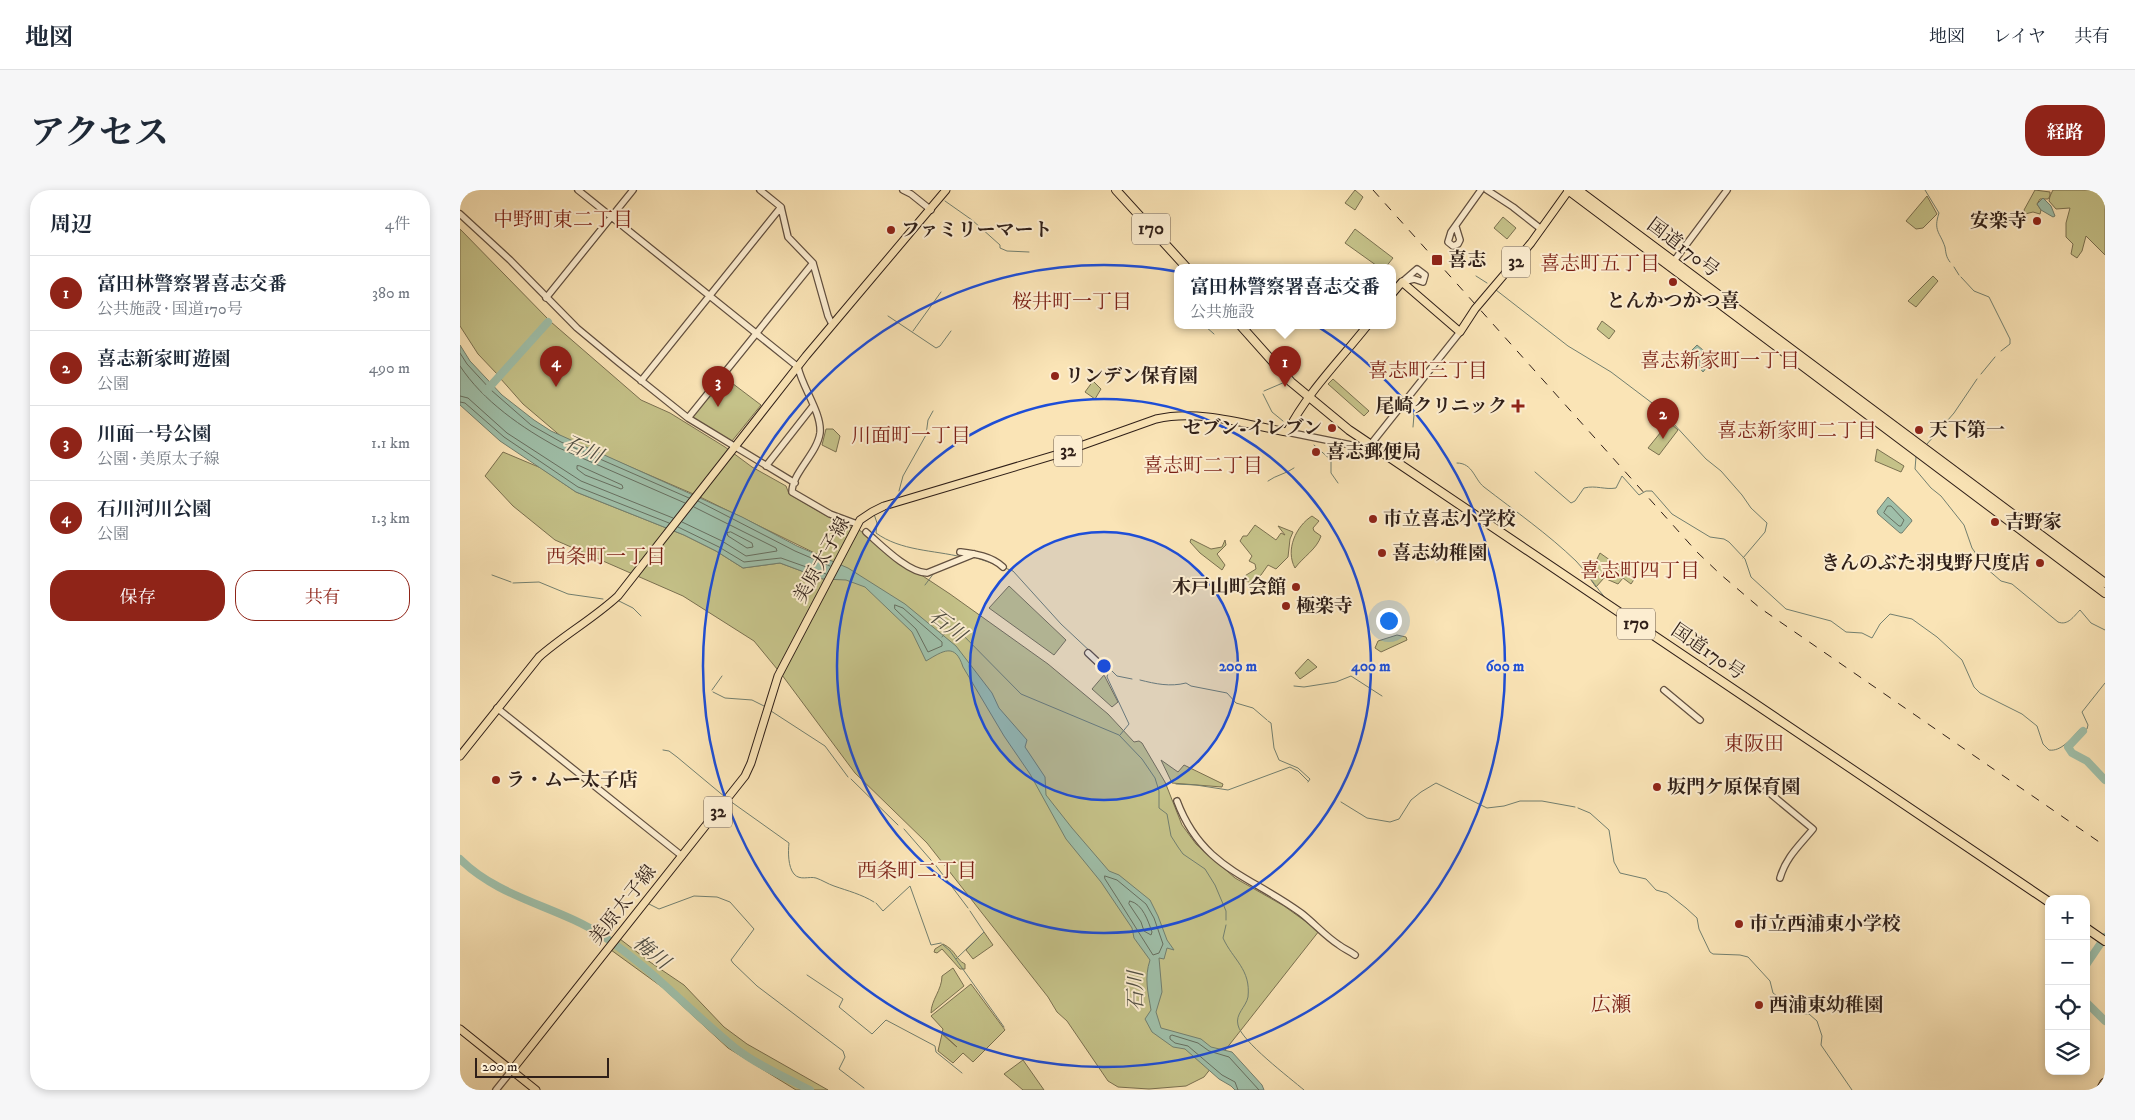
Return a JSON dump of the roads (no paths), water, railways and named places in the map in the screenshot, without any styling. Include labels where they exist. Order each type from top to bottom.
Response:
[{"type":"highway","name":"170","points":[[1116,190],[1183,264]]},
{"type":"highway","name":"国道170号","points":[[1569,190],[2105,584]]},
{"type":"highway","name":"国道170号","points":[[1578,190],[1672,264],[2105,594]]},
{"type":"highway","name":"国道170号","points":[[1244,329],[1291,382],[1349,430],[2045,899]]},
{"type":"highway","points":[[2090,931],[2103,939]]},
{"type":"highway","points":[[2104,1090],[2105,1083]]},
{"type":"main road","points":[[460,756],[539,657],[551,646],[600,613],[618,596],[832,324],[946,190]]},
{"type":"main road","name":"32","points":[[1460,332],[1475,309],[1541,229],[1569,190]]},
{"type":"main road","points":[[1396,289],[1402,282],[1460,332]]},
{"type":"main road","points":[[1287,432],[1309,398],[1365,329]]},
{"type":"main road","name":"美原太子線","points":[[512,1070],[740,784],[748,770],[781,672],[857,525],[872,512],[884,506],[1055,456],[1168,416],[1196,415],[1287,432]]},
{"type":"main road","points":[[460,1029],[536,1090]]},
{"type":"street","points":[[578,190],[798,367],[800,378],[819,420],[820,433],[816,445],[794,483],[792,492],[830,514],[857,525]]},
{"type":"street","points":[[546,298],[633,190]]},
{"type":"street","points":[[760,190],[781,207],[788,238],[813,263],[832,324]]},
{"type":"street","points":[[903,190],[911,194],[930,210]]},
{"type":"street","points":[[1456,227],[1481,190]]},
{"type":"street","points":[[1487,190],[1541,229]]},
{"type":"street","points":[[1672,264],[1727,190]]},
{"type":"street","points":[[641,381],[781,207]]},
{"type":"street","points":[[460,214],[510,260],[590,340],[688,418],[794,483]]},
{"type":"street","points":[[688,418],[813,263]]},
{"type":"street","points":[[1287,432],[1361,447],[1371,444],[1460,332]]},
{"type":"street","points":[[766,466],[813,406]]},
{"type":"street","points":[[866,532],[904,563],[923,573],[974,554]]},
{"type":"street","points":[[960,552],[986,556],[1003,567]]},
{"type":"street","points":[[1088,654],[1106,670]]},
{"type":"street","points":[[1664,690],[1700,720]]},
{"type":"street","points":[[497,708],[682,856]]},
{"type":"street","points":[[1766,790],[1812,829],[1799,843],[1783,868],[1780,878]]},
{"type":"street","points":[[1177,801],[1183,817],[1194,835],[1218,860],[1239,876],[1301,913],[1339,946],[1355,955]]},
{"type":"street","points":[[496,1090],[512,1070]]},
{"type":"water","points":[[2043,198],[2051,206],[2055,216],[2053,217],[2041,210],[2037,204]]},
{"type":"water","name":"石川","points":[[460,345],[470,361],[502,395],[551,431],[742,517],[797,546],[848,568],[905,604],[956,646],[992,693],[999,708],[1027,740],[1025,747],[1045,777],[1046,795],[1109,871],[1119,875],[1150,900],[1167,940],[1174,950],[1167,948],[1164,959],[1159,958],[1162,992],[1156,1012],[1161,1028],[1201,1039],[1211,1047],[1232,1052],[1262,1085],[1264,1090],[1235,1090],[1219,1079],[1185,1049],[1173,1047],[1152,1032],[1145,1019],[1151,1010],[1147,979],[1150,960],[1134,938],[1132,928],[1101,882],[1066,839],[1030,774],[1004,736],[956,654],[952,651],[943,652],[926,661],[912,632],[865,587],[846,580],[823,579],[780,563],[743,568],[716,551],[684,535],[576,492],[500,441],[460,405]]},
{"type":"water","points":[[1697,345],[1714,359],[1703,372],[1688,354]]},
{"type":"water","points":[[1888,497],[1912,521],[1902,533],[1878,514],[1877,511]]},
{"type":"waterway","points":[[1925,190],[1939,213],[1937,228],[1950,262]]},
{"type":"waterway","points":[[945,201],[972,220],[1000,245],[1000,248],[1007,251],[1029,252]]},
{"type":"waterway","points":[[1954,267],[1959,275]]},
{"type":"waterway","points":[[1476,276],[1487,283]]},
{"type":"waterway","points":[[1961,277],[1974,291],[1989,297],[2010,339],[2010,344],[2001,351]]},
{"type":"waterway","points":[[1496,290],[1568,346],[1611,372],[1660,409],[1706,459],[1721,471],[1751,508],[1767,523],[1765,532],[1743,558]]},
{"type":"waterway","points":[[913,331],[941,292]]},
{"type":"waterway","points":[[888,316],[936,348],[940,346],[951,331]]},
{"type":"waterway","points":[[486,391],[548,322]]},
{"type":"waterway","points":[[1208,329],[1214,334]]},
{"type":"waterway","points":[[1981,374],[1995,357]]},
{"type":"waterway","points":[[1927,444],[1954,413],[1977,379]]},
{"type":"waterway","points":[[1264,391],[1285,382]]},
{"type":"waterway","points":[[1263,394],[1272,412],[1283,421]]},
{"type":"waterway","points":[[1409,403],[1414,415],[1413,427]]},
{"type":"waterway","points":[[899,491],[903,476],[926,435],[928,420],[933,411]]},
{"type":"waterway","points":[[1314,445],[1331,460],[1331,473],[1338,483]]},
{"type":"waterway","points":[[1916,457],[1915,469],[1931,488],[1941,496],[1964,525],[1972,548],[1986,568],[2001,581],[2012,584],[2058,622],[2068,622],[2080,610],[2091,623],[2105,630]]},
{"type":"waterway","points":[[1457,463],[1470,468],[1484,487],[1565,551],[1580,566],[1607,600]]},
{"type":"waterway","points":[[1268,481],[1294,468]]},
{"type":"waterway","points":[[1535,472],[1571,503],[1575,501],[1584,488],[1616,488],[1622,476],[1639,495],[1646,491],[1652,491],[1672,514],[1710,537],[1724,539],[1729,542],[1745,559],[1751,577],[1786,609],[1831,621],[1846,632],[1862,633],[1872,638],[1880,624],[1890,614],[1912,619],[1937,637],[1962,660],[1974,687],[1980,693],[2022,714],[2037,726],[2043,744],[2049,750],[2062,747],[2080,729],[2083,731],[2087,729],[2088,725],[2082,712],[2105,683]]},
{"type":"waterway","points":[[874,514],[877,523],[876,533],[886,539],[907,547],[962,557]]},
{"type":"waterway","points":[[974,557],[994,564]]},
{"type":"waterway","points":[[1005,568],[1013,571],[1061,624],[1109,669],[1107,677],[1129,724],[1120,735]]},
{"type":"waterway","points":[[925,585],[934,573]]},
{"type":"waterway","points":[[492,575],[511,582]]},
{"type":"waterway","points":[[513,583],[539,582],[568,594],[603,599]]},
{"type":"waterway","points":[[619,601],[633,608],[641,616]]},
{"type":"waterway","name":"石川","points":[[942,637],[950,627],[955,627],[1021,694],[1119,735],[1142,759],[1155,778],[1159,791],[1159,808],[1167,814],[1171,836],[1183,854],[1205,869],[1215,885],[1226,911],[1226,920]]},
{"type":"waterway","points":[[1110,669],[1117,676],[1132,679]]},
{"type":"waterway","points":[[712,690],[722,676]]},
{"type":"waterway","points":[[1294,686],[1304,687],[1336,682],[1351,676],[1382,696]]},
{"type":"waterway","points":[[1140,680],[1174,685],[1186,683],[1191,686],[1227,693],[1236,703],[1253,708],[1267,720]]},
{"type":"waterway","points":[[713,692],[725,698],[752,700],[764,706]]},
{"type":"waterway","points":[[771,711],[825,746],[848,777]]},
{"type":"waterway","points":[[1268,721],[1271,723],[1274,748],[1279,760],[1298,768],[1310,779],[1308,782]]},
{"type":"waterway","points":[[2083,731],[2068,747],[2072,753],[2087,761],[2105,780]]},
{"type":"waterway","points":[[663,750],[669,751],[677,757],[725,797]]},
{"type":"waterway","points":[[1176,784],[1228,790],[1290,767],[1298,771],[1308,781]]},
{"type":"waterway","points":[[851,779],[898,825]]},
{"type":"waterway","points":[[1341,802],[1367,818],[1390,822],[1399,819],[1411,800],[1436,783],[1487,808],[1504,806],[1520,801],[1542,801],[1575,807]]},
{"type":"waterway","points":[[1159,787],[1167,785]]},
{"type":"waterway","points":[[730,801],[789,843],[790,863],[792,871],[796,876],[816,878],[874,902]]},
{"type":"waterway","points":[[1578,808],[1590,813],[1609,830],[1614,862],[1620,873],[1646,879],[1656,890],[1667,893],[1697,918],[1699,929],[1710,952],[1713,954],[1748,957],[1770,981],[1773,993],[1785,1002],[1793,1013],[1809,1014],[1817,1021],[1822,1036],[1821,1045],[1852,1090]]},
{"type":"waterway","points":[[904,829],[937,867],[968,908]]},
{"type":"waterway","name":"梅川","points":[[460,859],[493,884],[567,917],[603,936],[654,975],[717,1033],[742,1053],[810,1090]]},
{"type":"waterway","points":[[876,903],[883,911],[910,886],[931,945],[941,943]]},
{"type":"waterway","points":[[649,904],[659,909],[694,896],[717,897],[730,902],[754,929],[731,960],[733,963],[757,986],[843,1051],[845,1057],[839,1069],[864,1088]]},
{"type":"waterway","points":[[956,959],[984,932],[970,911]]},
{"type":"waterway","points":[[1226,925],[1223,938],[1247,979],[1248,997],[1237,1021],[1241,1032],[1257,1049],[1304,1090]]},
{"type":"waterway","points":[[2090,959],[2105,937]]},
{"type":"waterway","points":[[942,944],[950,951],[1004,1027]]},
{"type":"waterway","points":[[807,975],[843,999],[839,1007],[872,1034],[886,1020],[935,1046],[936,1052],[962,1073]]},
{"type":"waterway","points":[[2090,1006],[2105,1021]]},
{"type":"railway","points":[[1373,190],[1697,552],[1720,574],[1760,608],[2105,846]]},
{"type":"place","name":"安楽寺","points":[[2037,221]]},
{"type":"place","name":"ファミリーマート","points":[[891,230]]},
{"type":"place","name":"喜志","points":[[1437,260]]},
{"type":"place","name":"とんかつかつ喜","points":[[1673,282]]},
{"type":"place","name":"リンデン保育園","points":[[1055,376]]},
{"type":"place","name":"石川河川公園","points":[[556,387]]},
{"type":"place","name":"富田林警察署喜志交番","points":[[1285,387]]},
{"type":"place","name":"尾崎クリニック","points":[[1518,406]]},
{"type":"place","name":"川面一号公園","points":[[718,407]]},
{"type":"place","name":"セブン-イレブン","points":[[1332,428]]},
{"type":"place","name":"天下第一","points":[[1919,430]]},
{"type":"place","name":"喜志新家町遊園","points":[[1663,439]]},
{"type":"place","name":"喜志郵便局","points":[[1316,452]]},
{"type":"place","name":"市立喜志小学校","points":[[1373,519]]},
{"type":"place","name":"吉野家","points":[[1995,522]]},
{"type":"place","name":"喜志幼稚園","points":[[1382,553]]},
{"type":"place","name":"きんのぶた羽曳野尺度店","points":[[2040,563]]},
{"type":"place","name":"木戸山町会館","points":[[1296,587]]},
{"type":"place","name":"極楽寺","points":[[1286,606]]},
{"type":"place","name":"ラ・ムー太子店","points":[[496,780]]},
{"type":"place","name":"坂門ケ原保育園","points":[[1657,787]]},
{"type":"place","name":"市立西浦東小学校","points":[[1739,924]]},
{"type":"place","name":"西浦東幼稚園","points":[[1759,1005]]},
{"type":"district","name":"中野町東二丁目","points":[[563,220]]},
{"type":"district","name":"喜志町五丁目","points":[[1600,264]]},
{"type":"district","name":"桜井町一丁目","points":[[1072,302]]},
{"type":"district","name":"喜志新家町一丁目","points":[[1720,361]]},
{"type":"district","name":"喜志町三丁目","points":[[1428,371]]},
{"type":"district","name":"喜志新家町二丁目","points":[[1797,431]]},
{"type":"district","name":"川面町一丁目","points":[[911,436]]},
{"type":"district","name":"喜志町二丁目","points":[[1203,466]]},
{"type":"district","name":"西条町一丁目","points":[[606,557]]},
{"type":"district","name":"喜志町四丁目","points":[[1640,571]]},
{"type":"district","name":"東阪田","points":[[1754,744]]},
{"type":"district","name":"西条町二丁目","points":[[917,871]]},
{"type":"district","name":"広瀬","points":[[1611,1005]]}]
